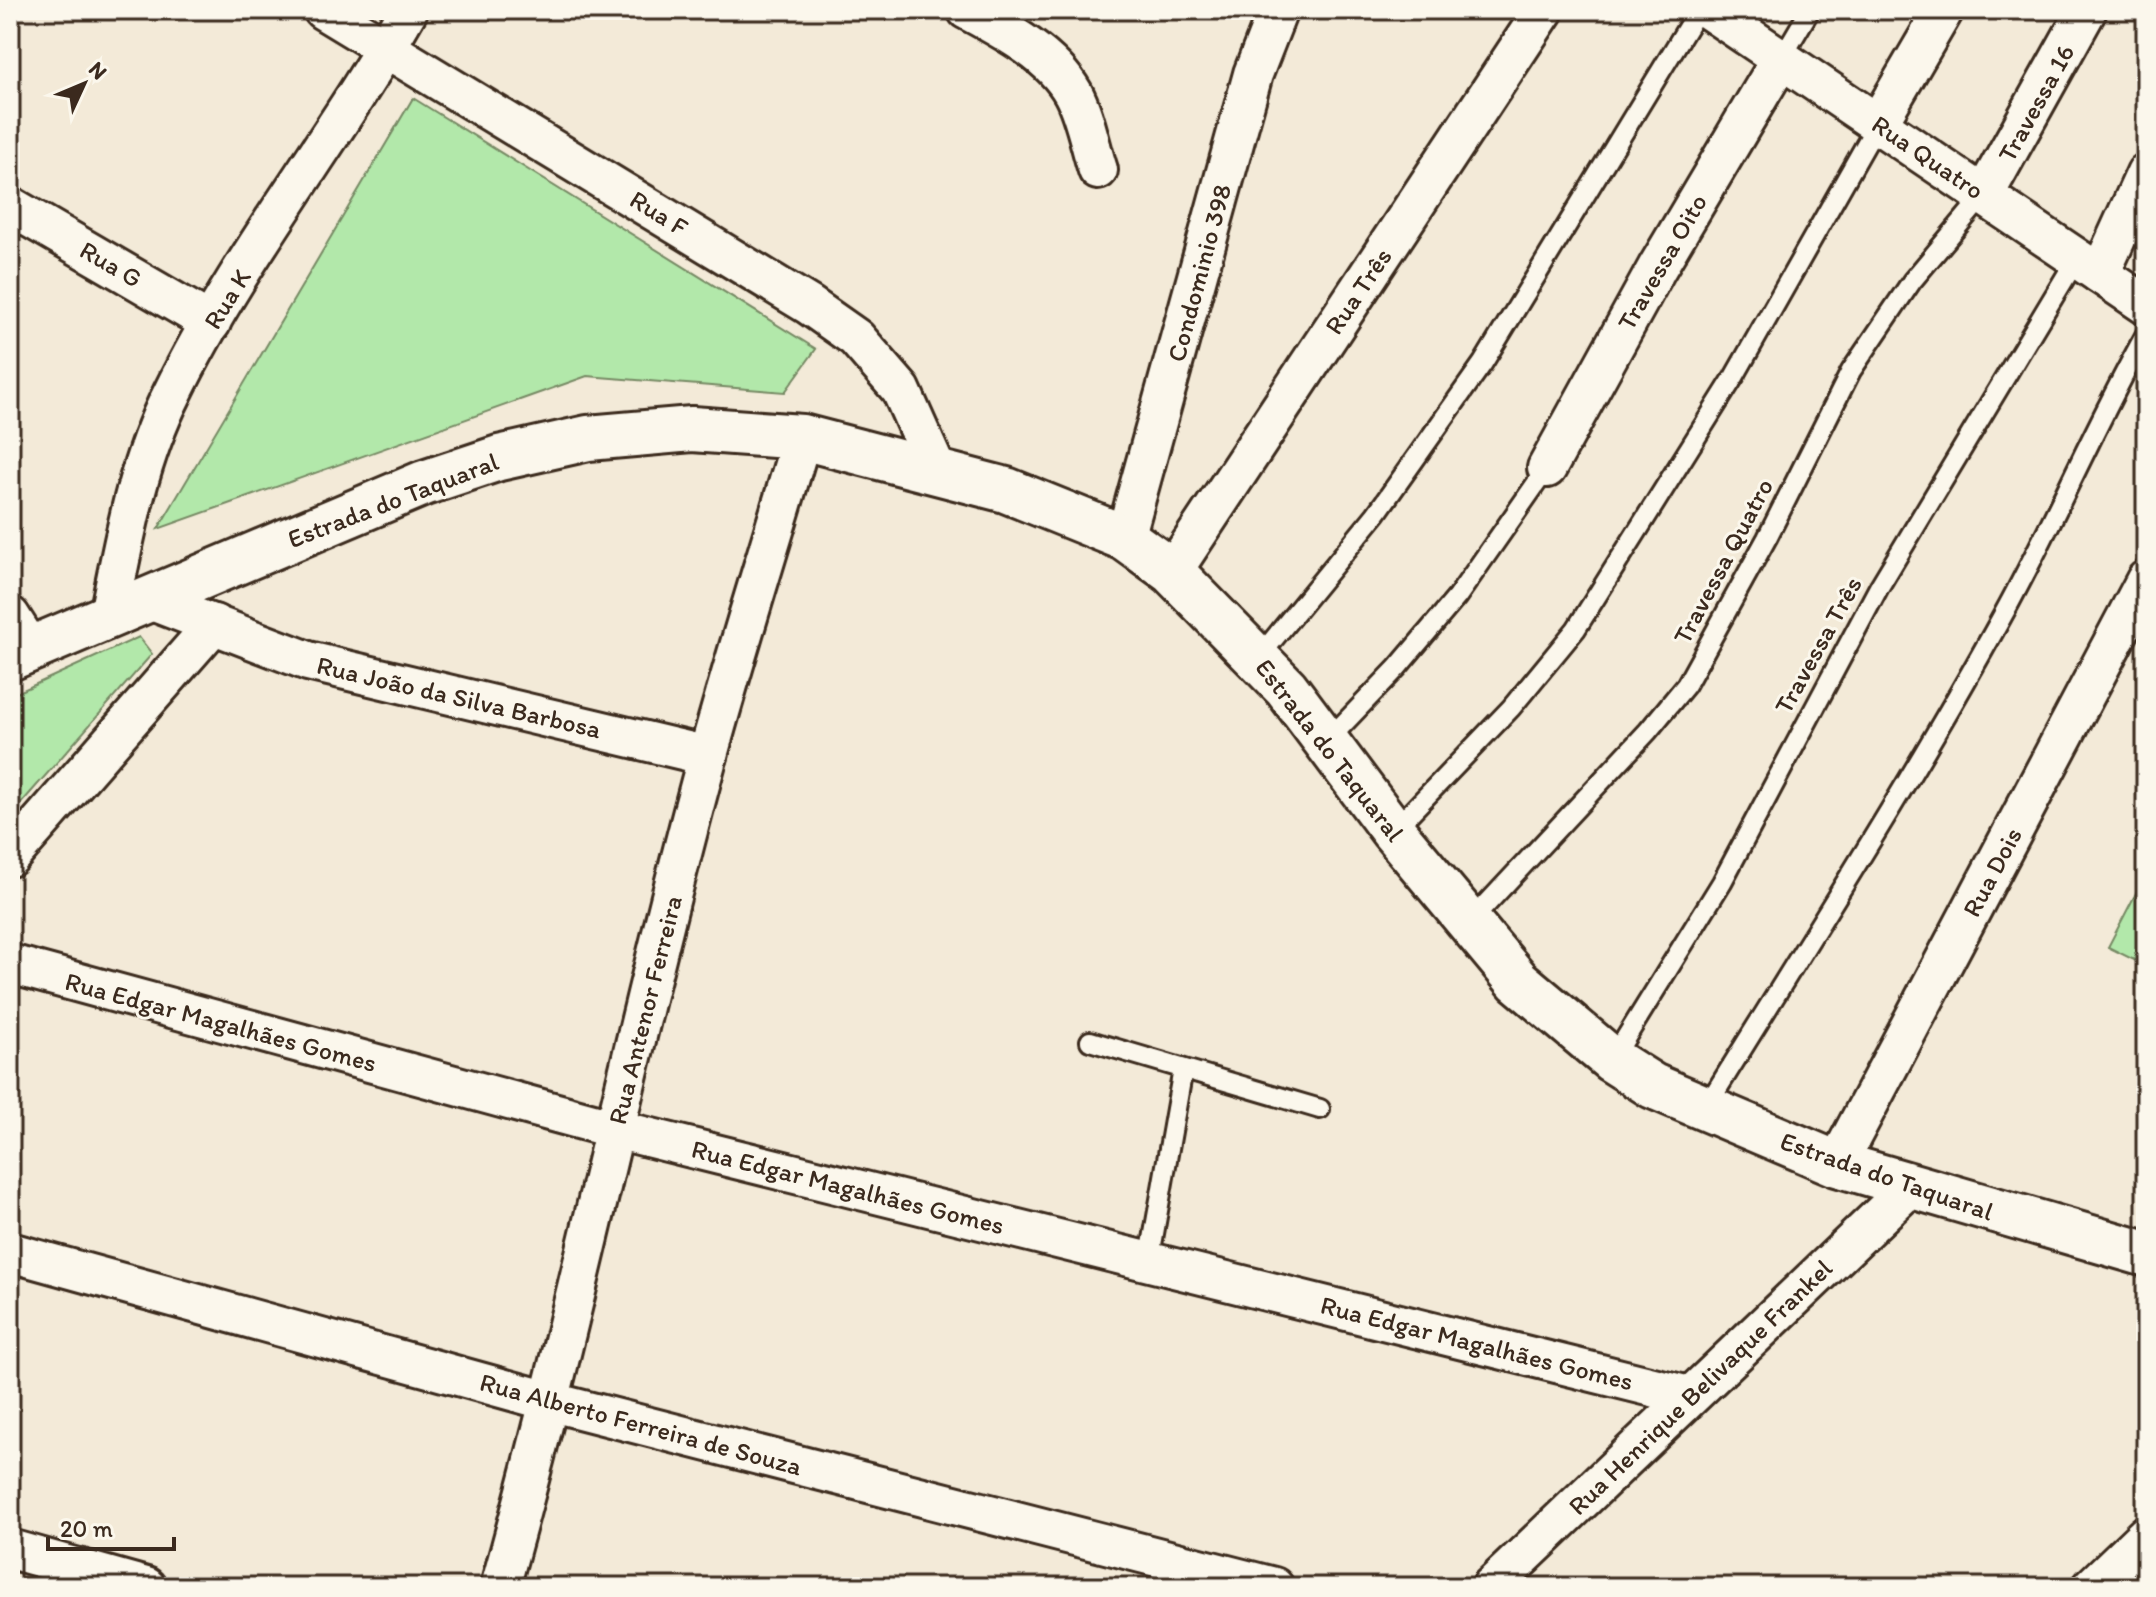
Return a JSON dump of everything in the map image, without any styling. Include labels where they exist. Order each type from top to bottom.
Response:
[{"type":"street","name":"Rua F","points":[[323,10],[387,46],[809,305],[856,338],[901,390],[938,473]]},
{"type":"street","name":"Rua K","points":[[128,607],[140,473],[171,395],[211,323],[408,10]]},
{"type":"street","points":[[967,10],[1005,31],[1047,63],[1073,93],[1098,170]]},
{"type":"street","name":"Condominio 398","points":[[1125,538],[1253,74],[1278,10]]},
{"type":"street","name":"Rua Três","points":[[1172,572],[1544,10]]},
{"type":"street","name":"Rua Quatro","points":[[1709,10],[2146,305]]},
{"type":"street","points":[[1878,123],[1944,10]]},
{"type":"street","name":"Travessa 16","points":[[1984,195],[2087,10]]},
{"type":"street","name":"Travessa Oito","points":[[1547,468],[1657,268],[1781,59]]},
{"type":"street","points":[[2089,266],[2146,173]]},
{"type":"street","name":"Rua G","points":[[10,206],[211,323]]},
{"type":"street","name":"Estrada do Taquaral","points":[[17,641],[128,607],[424,483],[499,458],[588,438],[692,429],[802,437],[1006,490],[1125,538],[1172,572],[1259,657],[1327,741],[1393,831],[1518,981],[1612,1060],[1653,1086],[1837,1164],[2146,1254]]},
{"type":"street","name":"Rua Antenor Ferreira","points":[[500,1587],[552,1402],[615,1129],[708,756],[802,437]]},
{"type":"street","name":"Rua Dois","points":[[1837,1164],[2146,580]]},
{"type":"street","name":"Rua João da Silva Barbosa","points":[[128,607],[214,624],[308,661],[708,756]]},
{"type":"street","points":[[10,857],[214,624]]},
{"type":"street","name":"Rua Edgar Magalhães Gomes","points":[[10,964],[615,1129],[1689,1396]]},
{"type":"street","name":"Rua Henrique Belivaque Frankel","points":[[1491,1587],[1910,1187]]},
{"type":"street","name":"Rua Alberto Ferreira de Souza","points":[[10,1252],[552,1402],[1274,1587]]},
{"type":"street","points":[[2092,1587],[2146,1535]]},
{"type":"street","points":[[10,1549],[146,1587]]},
{"type":"lane","points":[[1259,657],[1376,514],[1475,375],[1698,10]]},
{"type":"lane","points":[[1781,59],[1810,10]]},
{"type":"lane","points":[[1393,831],[1511,708],[1576,629],[1734,377],[1878,123]]},
{"type":"lane","name":"Travessa Quatro","points":[[1470,922],[1648,731],[1686,685],[1760,551],[1851,371],[1912,281],[1984,195]]},
{"type":"lane","name":"Travessa Três","points":[[1612,1060],[1722,882],[1879,587],[2089,266]]},
{"type":"lane","points":[[1705,1109],[1940,729],[2006,611],[2106,404],[2146,334]]},
{"type":"lane","points":[[1327,741],[1397,668],[1457,597],[1547,468]]},
{"type":"lane","points":[[1090,1041],[1320,1109]]},
{"type":"lane","points":[[1149,1262],[1183,1069]]},
{"type":"green space","points":[[413,98],[816,349],[785,392],[587,376],[158,529]]},
{"type":"green space","points":[[139,637],[152,654],[10,816],[10,696]]},
{"type":"green space","points":[[2146,874],[2146,966],[2108,947]]}]
